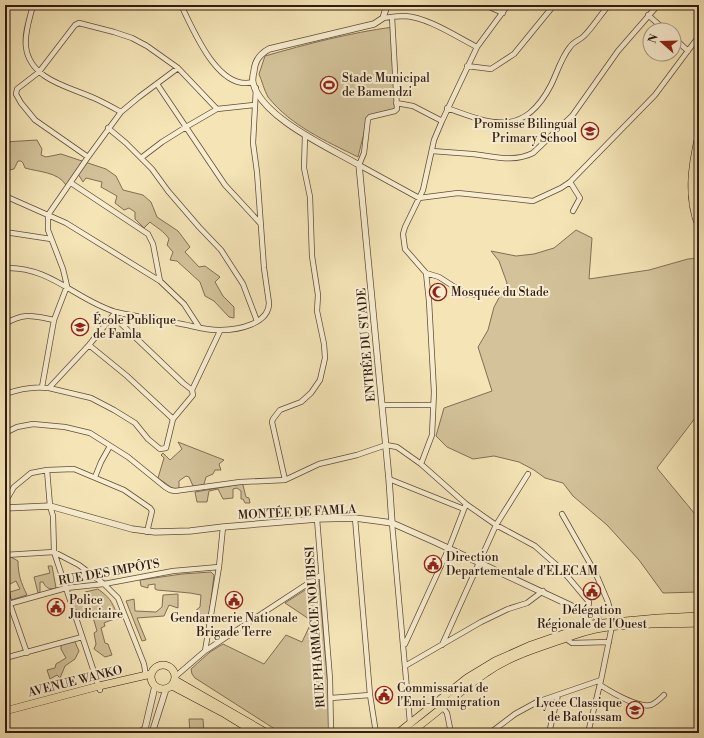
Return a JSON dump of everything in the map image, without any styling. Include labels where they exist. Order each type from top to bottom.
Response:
[{"type":"main road","points":[[699,135],[691,189],[699,226]]},
{"type":"main road","points":[[398,733],[411,730],[467,678],[495,661],[531,645],[601,625],[658,618],[699,616]]},
{"type":"main road","points":[[613,624],[699,623]]},
{"type":"main road","points":[[166,664],[173,668],[172,682],[160,689],[155,686],[149,676],[155,667],[166,664]]},
{"type":"main road","name":"AVENUE WANKO","points":[[5,711],[149,676]]},
{"type":"main road","points":[[172,682],[256,733]]},
{"type":"main road","points":[[172,682],[267,733]]},
{"type":"main road","name":"AVENUE WANKO","points":[[5,714],[100,688]]},
{"type":"street","points":[[32,5],[26,37],[26,48],[29,59],[39,72],[52,80],[94,98],[121,112]]},
{"type":"street","points":[[181,5],[198,39],[215,66],[235,81],[242,83],[253,82]]},
{"type":"street","points":[[383,18],[387,5]]},
{"type":"street","points":[[485,5],[503,12]]},
{"type":"street","points":[[495,294],[467,295],[439,277],[426,273],[408,254],[404,243],[404,227],[424,186],[436,134],[442,120],[477,47],[508,5]]},
{"type":"street","points":[[468,66],[491,69],[514,54],[554,5]]},
{"type":"street","points":[[448,108],[485,121],[503,123],[514,122],[522,118],[531,112],[545,95],[571,45],[584,36],[609,5]]},
{"type":"street","points":[[432,151],[511,159],[527,156],[572,116],[618,51],[658,5]]},
{"type":"street","points":[[648,15],[656,22]]},
{"type":"street","points":[[477,47],[436,25],[418,19],[405,16],[383,18],[374,24],[269,49],[259,56],[254,67],[253,82],[260,96],[277,115],[305,135],[419,198],[458,193],[533,201],[561,188],[570,182],[654,95],[699,36]]},
{"type":"street","points":[[359,165],[364,154],[368,119],[370,117],[395,111],[397,109],[392,17]]},
{"type":"street","points":[[88,157],[35,120],[21,103],[16,94],[17,89],[39,72],[75,25],[82,23],[132,38],[161,55],[178,68],[217,109]]},
{"type":"street","points":[[682,45],[688,51]]},
{"type":"street","points":[[42,387],[54,320],[67,286],[63,269],[50,239],[48,230],[48,216],[108,128],[121,112],[178,68]]},
{"type":"street","points":[[157,84],[225,185],[260,223]]},
{"type":"street","points":[[115,314],[220,330],[238,329],[257,321],[263,318],[269,309],[260,223],[260,195],[253,143],[256,88]]},
{"type":"street","points":[[396,103],[413,106],[442,120]]},
{"type":"street","points":[[141,158],[162,142],[217,109],[254,105]]},
{"type":"street","points":[[108,128],[141,158],[199,227],[221,250],[243,284],[257,321]]},
{"type":"street","points":[[285,480],[272,426],[273,419],[283,408],[301,402],[311,393],[320,380],[325,358],[324,344],[317,311],[318,295],[312,256],[310,197],[304,168],[305,135]]},
{"type":"street","name":"ENTRÉE DU STADE","points":[[359,165],[392,523]]},
{"type":"street","points":[[570,182],[580,198],[573,211]]},
{"type":"street","points":[[71,183],[148,234],[153,244],[160,281]]},
{"type":"street","points":[[5,196],[66,223],[160,281],[184,304],[199,327]]},
{"type":"street","points":[[5,232],[50,239]]},
{"type":"street","points":[[5,268],[31,270],[67,286],[115,314],[183,383],[192,390]]},
{"type":"street","points":[[421,464],[431,438],[434,392],[430,301],[426,273]]},
{"type":"street","points":[[49,388],[89,345],[115,314]]},
{"type":"street","points":[[5,324],[24,316],[54,320]]},
{"type":"street","points":[[5,394],[17,389],[42,387],[91,398],[135,423],[148,439],[160,449],[166,448],[173,419],[193,395],[192,390],[220,330]]},
{"type":"street","points":[[89,345],[127,376],[173,419]]},
{"type":"street","points":[[382,405],[433,405]]},
{"type":"street","points":[[5,435],[17,427],[33,424],[65,427],[90,433],[128,457],[170,490],[175,491],[240,482],[285,480],[319,464],[386,445],[397,447],[421,464],[465,507]]},
{"type":"street","points":[[95,477],[110,446]]},
{"type":"street","points":[[5,502],[14,487],[31,473],[47,470],[74,469],[124,490],[150,508],[152,512],[147,532]]},
{"type":"street","points":[[47,470],[50,506],[53,516],[54,552],[100,688]]},
{"type":"street","points":[[442,645],[496,524],[528,474]]},
{"type":"street","points":[[389,479],[465,507],[531,544],[562,570],[589,602],[590,605],[585,612],[593,627]]},
{"type":"street","name":"MONTÉE DE FAMLA","points":[[5,508],[50,506],[147,532],[190,531],[317,519],[355,518],[392,523],[449,548],[576,608],[595,615],[601,625]]},
{"type":"street","points":[[404,645],[449,548],[465,507]]},
{"type":"street","points":[[562,514],[596,574],[608,602],[613,624],[602,680],[588,733]]},
{"type":"street","points":[[355,518],[370,695],[376,733]]},
{"type":"street","name":"RUE PHARMACIE NOUBISSI","points":[[317,519],[331,698],[331,733]]},
{"type":"street","points":[[392,523],[411,730]]},
{"type":"street","points":[[205,651],[219,567],[223,527]]},
{"type":"street","points":[[5,556],[54,552],[79,565],[104,584],[118,598],[149,676]]},
{"type":"street","name":"RUE DES IMPÔTS","points":[[8,605],[66,588],[104,584],[156,574],[219,567]]},
{"type":"street","points":[[152,733],[172,682],[205,651],[321,575]]},
{"type":"street","points":[[5,590],[8,605],[27,653]]},
{"type":"street","points":[[405,666],[501,612],[527,603],[542,591]]},
{"type":"street","points":[[566,635],[572,643],[609,642]]},
{"type":"street","points":[[5,658],[27,653],[82,636]]},
{"type":"street","points":[[490,733],[515,714],[548,697],[602,680]]},
{"type":"street","points":[[600,685],[624,699],[643,704],[650,705],[664,695]]},
{"type":"street","points":[[138,733],[144,731],[155,686]]},
{"type":"street","points":[[331,698],[370,695]]},
{"type":"street","points":[[549,733],[558,695]]},
{"type":"street","points":[[440,704],[447,713],[451,733]]},
{"type":"shaded area","name":"Stade Municipal de Bamendzi","points":[[393,27],[396,109],[371,115],[367,121],[358,157],[298,125],[268,97],[259,74],[265,56],[328,39]]},
{"type":"shaded area","points":[[37,140],[42,149],[41,155],[46,157],[61,154],[106,169],[116,176],[123,190],[143,195],[151,202],[157,217],[178,231],[190,247],[185,252],[199,267],[205,266],[220,277],[215,282],[223,296],[234,307],[234,318],[229,317],[214,301],[205,296],[200,282],[177,261],[170,260],[173,252],[167,245],[169,239],[165,234],[150,222],[144,228],[135,219],[135,212],[129,208],[124,210],[115,203],[117,196],[101,187],[102,182],[86,178],[83,182],[78,174],[66,185],[58,177],[25,168],[21,161],[18,161],[14,169],[5,171],[5,142]]},
{"type":"shaded area","points":[[576,230],[592,238],[589,279],[649,270],[688,259],[699,258],[699,413],[657,468],[699,519],[699,592],[663,593],[639,560],[607,525],[573,496],[563,483],[545,478],[519,462],[494,456],[473,459],[447,447],[436,436],[444,408],[492,391],[478,347],[488,330],[494,307],[507,283],[499,261],[491,251],[516,256],[534,254],[554,248]]},
{"type":"shaded area","points":[[178,442],[224,460],[219,464],[221,470],[215,470],[213,474],[206,477],[204,484],[194,488],[189,477],[186,476],[179,481],[179,490],[175,490],[158,478],[164,458],[161,455],[163,453],[170,460],[182,449]]},
{"type":"shaded area","points":[[241,484],[243,485],[246,497],[249,498],[250,503],[245,503],[243,499],[241,499],[241,491],[237,488],[233,489],[233,498],[223,499],[218,489],[209,491],[207,502],[197,502],[195,492]]},
{"type":"shaded area","points":[[11,557],[18,561],[20,578],[27,595],[11,600],[10,592],[20,589],[16,581],[10,584],[5,577],[5,558]]},
{"type":"shaded area","points":[[48,566],[52,566],[56,588],[48,588],[43,582],[40,582],[40,593],[38,593],[34,577],[50,573]]},
{"type":"shaded area","points":[[211,572],[214,575],[209,617],[194,612],[200,607],[201,595],[157,590],[155,589],[155,584],[148,585],[148,588],[141,586],[140,580],[182,574]]},
{"type":"shaded area","points":[[319,581],[328,687],[330,733],[281,733],[195,678],[191,669],[210,652],[223,644],[264,664],[286,635],[302,642],[312,621],[285,603]]},
{"type":"shaded area","points":[[98,589],[110,600],[117,614],[123,611],[126,619],[123,618],[109,621],[104,623],[105,626],[101,628],[105,643],[108,644],[112,655],[105,657],[94,649],[96,644],[94,633],[97,631],[90,607],[78,613],[73,605],[76,604],[74,601],[86,597],[85,592]]},
{"type":"shaded area","points":[[178,594],[178,608],[169,605],[164,616],[137,618],[146,640],[142,641],[126,601],[134,599],[135,611],[156,612],[162,607],[163,595]]},
{"type":"shaded area","points":[[74,640],[79,651],[75,659],[65,666],[60,678],[57,675],[50,679],[47,670],[55,668],[56,664],[66,658],[61,649],[61,645]]},
{"type":"shaded area","points":[[189,719],[203,719],[204,733],[190,733]]},
{"type":"place","name":"Stade Municipal de Bamendzi","points":[[329,85]]},
{"type":"place","name":"Promisse Bilingual Primary School","points":[[590,131]]},
{"type":"place","name":"Mosquée du Stade","points":[[438,292]]},
{"type":"place","name":"École Publique de Famla","points":[[80,327]]},
{"type":"place","name":"Direction Departementale d'ELECAM","points":[[433,564]]},
{"type":"place","name":"Délégation Régionale de l'Ouest","points":[[592,591]]},
{"type":"place","name":"Gendarmerie Nationale Brigade Terre","points":[[234,600]]},
{"type":"place","name":"Police Judiciaire","points":[[56,607]]},
{"type":"place","name":"Commissariat de l'Emi-Immigration","points":[[384,695]]},
{"type":"place","name":"Lycee Classique de Bafoussam","points":[[635,710]]}]
